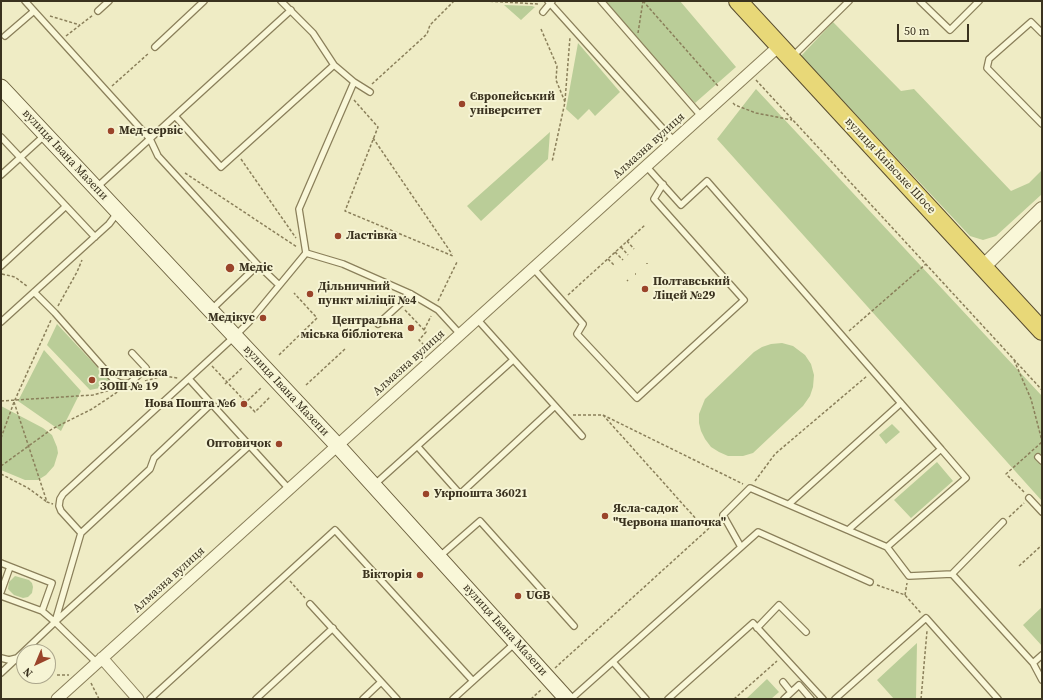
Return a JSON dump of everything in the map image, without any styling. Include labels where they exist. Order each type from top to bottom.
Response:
[{"type":"highway","name":"вулиця Київське Шосе","points":[[738,1],[1042,331]]},
{"type":"main road","name":"вулиця Івана Мазепи","points":[[1,87],[337,445],[567,699]]},
{"type":"street","name":"Алмазна вулиця","points":[[57,699],[725,94],[749,73],[785,52]]},
{"type":"street","points":[[983,267],[1042,209]]},
{"type":"street","points":[[99,661],[138,699]]},
{"type":"lane","points":[[25,1],[150,139],[158,156],[258,265],[279,285]]},
{"type":"lane","points":[[98,11],[109,1]]},
{"type":"lane","points":[[155,47],[204,1]]},
{"type":"lane","points":[[281,1],[313,33],[334,65],[367,91]]},
{"type":"lane","points":[[601,1],[701,116]]},
{"type":"lane","points":[[785,52],[849,1]]},
{"type":"lane","points":[[920,1],[950,30],[979,1]]},
{"type":"lane","points":[[543,12],[550,2],[674,141]]},
{"type":"lane","points":[[96,189],[291,10]]},
{"type":"lane","points":[[5,36],[34,11]]},
{"type":"lane","points":[[1042,33],[1031,22],[989,59],[987,68],[1042,124]]},
{"type":"lane","points":[[175,116],[221,167],[334,65]]},
{"type":"lane","points":[[81,533],[61,511],[59,506],[60,499],[63,494],[235,336],[249,322],[306,253],[299,209],[354,82]]},
{"type":"lane","points":[[1,175],[45,134]]},
{"type":"lane","points":[[1,137],[95,237]]},
{"type":"lane","points":[[646,166],[681,205],[707,181],[966,478],[888,547]]},
{"type":"lane","points":[[533,268],[583,324],[577,334],[637,398],[744,300],[654,199],[662,184]]},
{"type":"lane","points":[[1,266],[66,206]]},
{"type":"lane","points":[[1,322],[109,224],[118,212]]},
{"type":"lane","points":[[306,253],[342,264],[411,294],[435,308],[460,334]]},
{"type":"lane","points":[[210,310],[258,265]]},
{"type":"lane","points":[[34,292],[55,313],[114,380],[125,384],[130,383],[146,368],[132,353]]},
{"type":"lane","points":[[378,324],[411,294]]},
{"type":"lane","points":[[477,319],[582,436]]},
{"type":"lane","points":[[374,486],[514,360]]},
{"type":"lane","points":[[189,379],[289,489]]},
{"type":"lane","points":[[789,504],[901,403]]},
{"type":"lane","points":[[56,622],[81,533],[150,469],[154,458],[211,404]]},
{"type":"lane","points":[[418,447],[460,494],[555,406]]},
{"type":"lane","points":[[32,644],[249,446]]},
{"type":"lane","points":[[848,530],[941,449]]},
{"type":"lane","points":[[741,547],[723,515],[750,488],[888,547],[909,576],[952,574],[1003,522]]},
{"type":"lane","points":[[1029,498],[1042,512]]},
{"type":"lane","points":[[439,557],[480,521],[574,626]]},
{"type":"lane","points":[[150,699],[334,530],[472,681]]},
{"type":"lane","points":[[571,699],[758,532],[870,582]]},
{"type":"lane","points":[[1,564],[52,583],[42,611]]},
{"type":"lane","points":[[1,592],[10,567]]},
{"type":"lane","points":[[952,574],[1033,663],[1042,680]]},
{"type":"lane","points":[[1,596],[42,611],[99,661]]},
{"type":"lane","points":[[310,604],[397,699]]},
{"type":"lane","points":[[758,628],[778,605],[806,632]]},
{"type":"lane","points":[[835,699],[926,618],[998,699]]},
{"type":"lane","points":[[668,699],[752,622],[823,699]]},
{"type":"lane","points":[[256,699],[333,628]]},
{"type":"lane","points":[[453,699],[516,642]]},
{"type":"lane","points":[[1033,663],[1042,655]]},
{"type":"lane","points":[[1,658],[9,660],[16,658]]},
{"type":"lane","points":[[1,673],[16,659]]},
{"type":"lane","points":[[613,662],[646,699]]},
{"type":"lane","points":[[363,699],[381,682]]},
{"type":"lane","points":[[783,682],[791,692]]},
{"type":"lane","points":[[784,699],[799,685],[811,699]]},
{"type":"path","points":[[367,91],[427,34],[430,25],[454,1]]},
{"type":"path","points":[[485,1],[523,4],[550,2]]},
{"type":"path","points":[[637,43],[643,1]]},
{"type":"path","points":[[643,1],[725,94]]},
{"type":"path","points":[[34,11],[80,25]]},
{"type":"path","points":[[60,40],[98,11]]},
{"type":"path","points":[[552,162],[565,102],[571,26]]},
{"type":"path","points":[[541,28],[557,66],[556,80],[565,102]]},
{"type":"path","points":[[107,91],[155,47]]},
{"type":"path","points":[[749,73],[1042,390]]},
{"type":"path","points":[[349,94],[378,127],[373,138],[345,211],[453,256],[373,138]]},
{"type":"path","points":[[735,105],[756,113],[792,120]]},
{"type":"path","points":[[235,154],[243,161],[306,253]]},
{"type":"path","points":[[184,172],[306,253]]},
{"type":"path","points":[[562,301],[645,225]]},
{"type":"path","points":[[627,241],[634,249]]},
{"type":"path","points":[[1,438],[14,402],[55,313],[77,272],[88,243]]},
{"type":"path","points":[[621,247],[628,254]]},
{"type":"path","points":[[616,252],[622,260]]},
{"type":"path","points":[[608,259],[615,266]]},
{"type":"path","points":[[425,346],[419,340],[426,332],[424,330],[457,262]]},
{"type":"path","points":[[843,336],[926,264]]},
{"type":"path","points":[[1,274],[15,277],[34,292]]},
{"type":"path","points":[[279,355],[318,318],[294,293]]},
{"type":"path","points":[[400,304],[424,330]]},
{"type":"path","points":[[306,385],[345,349]]},
{"type":"path","points":[[1003,522],[1029,498],[1006,474],[1042,442],[1031,399],[1012,357]]},
{"type":"path","points":[[208,362],[226,383],[255,412],[270,397]]},
{"type":"path","points":[[226,383],[242,368]]},
{"type":"path","points":[[562,414],[603,415],[750,488],[775,454],[872,371]]},
{"type":"path","points":[[140,382],[163,376],[189,379]]},
{"type":"path","points":[[245,403],[261,388]]},
{"type":"path","points":[[1,402],[93,395],[119,389],[92,409],[52,429],[1,466]]},
{"type":"path","points":[[14,402],[47,502]]},
{"type":"path","points":[[603,415],[697,520],[708,529]]},
{"type":"path","points":[[1,474],[28,488],[47,502],[59,506]]},
{"type":"path","points":[[531,699],[549,678],[723,515]]},
{"type":"path","points":[[1019,566],[1042,545]]},
{"type":"path","points":[[285,576],[310,604]]},
{"type":"path","points":[[905,595],[909,576]]},
{"type":"path","points":[[870,582],[905,595],[926,618],[927,636],[921,699]]},
{"type":"path","points":[[734,699],[782,655]]},
{"type":"path","points":[[57,675],[75,674]]},
{"type":"path","points":[[88,680],[99,699]]},
{"type":"green space","points":[[605,1],[680,1],[736,67],[695,103]]},
{"type":"green space","points":[[504,5],[532,6],[535,7],[521,20]]},
{"type":"green space","points":[[833,22],[901,91],[914,89],[1011,191],[1029,183],[1042,170],[1042,194],[996,236],[983,240],[970,236],[801,56]]},
{"type":"green space","points":[[578,43],[620,92],[595,116],[589,109],[578,120],[566,109]]},
{"type":"green space","points":[[756,89],[1042,396],[1042,501],[717,139]]},
{"type":"green space","points":[[550,132],[548,159],[481,221],[467,206]]},
{"type":"green space","points":[[57,324],[114,385],[90,390],[47,345]]},
{"type":"green space","points":[[782,343],[793,346],[805,355],[811,364],[814,375],[813,387],[810,396],[803,406],[753,453],[743,456],[728,456],[711,447],[701,431],[699,423],[699,414],[705,399],[754,352],[771,344]]},
{"type":"green space","points":[[44,350],[81,391],[61,431],[18,401]]},
{"type":"green space","points":[[1,406],[43,428],[52,435],[58,453],[54,466],[46,475],[38,480],[25,480],[1,470]]},
{"type":"green space","points":[[892,424],[900,432],[886,444],[879,435]]},
{"type":"green space","points":[[937,462],[953,481],[911,518],[894,500]]},
{"type":"green space","points":[[15,576],[29,580],[32,583],[32,593],[28,597],[23,598],[14,595],[8,589],[9,582]]},
{"type":"green space","points":[[1042,607],[1042,646],[1023,625]]},
{"type":"green space","points":[[917,643],[916,699],[894,699],[877,680]]},
{"type":"green space","points":[[767,679],[779,692],[771,699],[746,699]]},
{"type":"place","name":"Європейський університет","points":[[462,104]]},
{"type":"place","name":"Мед-сервіс","points":[[111,131]]},
{"type":"place","name":"Ластівка","points":[[338,236]]},
{"type":"place","name":"Медіс","points":[[230,268]]},
{"type":"place","name":"Полтавський Ліцей №29","points":[[645,289]]},
{"type":"place","name":"Дільничний пункт міліції №4","points":[[310,294]]},
{"type":"place","name":"Медікус","points":[[263,318]]},
{"type":"place","name":"Центральна міська бібліотека","points":[[411,328]]},
{"type":"place","name":"Полтавська ЗОШ № 19","points":[[92,380]]},
{"type":"place","name":"Нова Пошта №6","points":[[244,404]]},
{"type":"place","name":"Оптовичок","points":[[279,444]]},
{"type":"place","name":"Укрпошта 36021","points":[[426,494]]},
{"type":"place","name":"Ясла-садок \"Червона шапочка\"","points":[[605,516]]},
{"type":"place","name":"Вікторія","points":[[420,575]]},
{"type":"place","name":"UGB","points":[[518,596]]}]
